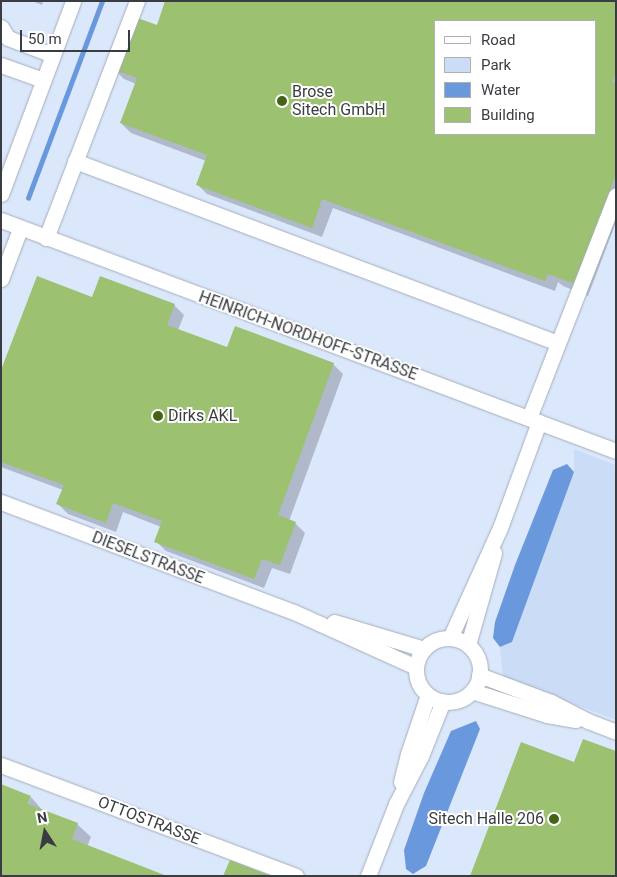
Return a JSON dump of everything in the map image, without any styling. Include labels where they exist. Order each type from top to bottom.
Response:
[{"type":"street","points":[[1,193],[72,1]]},
{"type":"street","points":[[46,238],[137,1]]},
{"type":"street","points":[[1,27],[8,38],[53,55]]},
{"type":"street","points":[[1,65],[43,80]]},
{"type":"street","points":[[75,161],[558,343]]},
{"type":"street","points":[[468,645],[490,572],[500,528],[558,343],[616,195]]},
{"type":"street","name":"HEINRICH-NORDHOFF-STRASSE","points":[[1,220],[616,451]]},
{"type":"street","points":[[1,279],[20,228]]},
{"type":"street","name":"DIESELSTRASSE","points":[[1,502],[294,612],[416,667]]},
{"type":"street","points":[[450,638],[500,528]]},
{"type":"street","name":"DIESELSTRASSE","points":[[294,612],[340,623],[424,649]]},
{"type":"street","points":[[450,638],[468,645],[476,656],[479,675],[472,691],[459,700],[443,701],[428,695],[418,683],[416,667],[424,649],[435,640],[450,638]]},
{"type":"street","points":[[479,675],[551,702],[588,721],[616,732]]},
{"type":"street","points":[[472,691],[547,715],[588,721]]},
{"type":"street","points":[[396,804],[408,754],[428,695]]},
{"type":"street","points":[[368,876],[396,804],[421,756],[443,701]]},
{"type":"street","name":"OTTOSTRASSE","points":[[1,765],[296,876]]},
{"type":"shaded area","points":[[1,1],[616,1],[616,876],[1,876]]},
{"type":"green space","points":[[574,449],[616,465],[616,720],[503,677],[500,647],[512,642],[574,472]]},
{"type":"water","points":[[567,464],[574,472],[512,642],[500,647],[493,638],[495,622],[515,565],[553,470]]},
{"type":"water","points":[[476,721],[480,729],[426,866],[413,874],[406,869],[404,850],[424,793],[451,731]]},
{"type":"building","name":"Brose Sitech GmbH","points":[[165,1],[616,1],[616,73],[612,82],[616,83],[616,174],[575,284],[548,274],[545,281],[322,199],[312,228],[196,185],[207,155],[120,123],[137,78],[112,69],[132,16],[157,25]]},
{"type":"building","name":"Dirks AKL","points":[[37,276],[92,297],[100,276],[175,304],[167,325],[227,347],[235,326],[334,363],[278,515],[296,522],[280,565],[262,559],[254,579],[154,542],[162,521],[113,503],[106,523],[56,504],[64,485],[1,462],[1,370]]},
{"type":"building","name":"Sitech Halle 206","points":[[583,739],[616,751],[616,876],[470,876],[521,742],[574,762]]},
{"type":"building","points":[[1,784],[31,796],[28,804],[78,823],[72,839],[167,876],[1,876]]},
{"type":"building","points":[[230,860],[272,876],[223,876]]},
{"type":"waterway","points":[[28,198],[102,1]]},
{"type":"place","name":"Brose Sitech GmbH","points":[[282,101]]},
{"type":"place","name":"Dirks AKL","points":[[158,416]]},
{"type":"place","name":"Sitech Halle 206","points":[[554,819]]}]
